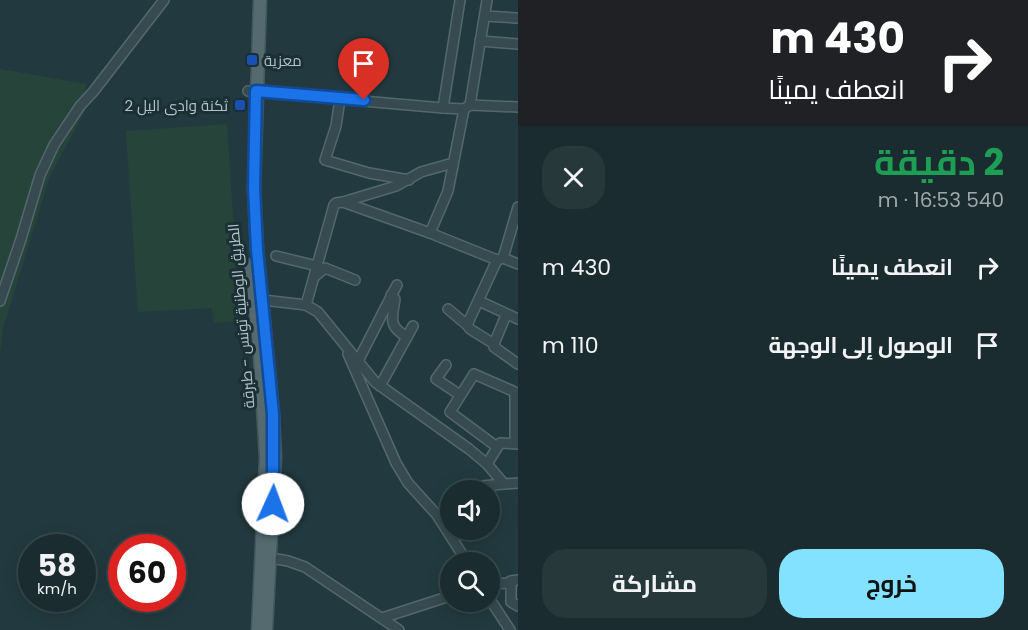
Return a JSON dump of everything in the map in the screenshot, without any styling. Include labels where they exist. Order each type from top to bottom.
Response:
[{"type":"main road","name":"الطريق الوطنية تونس - طبرقة","points":[[252,0],[252,91],[257,250],[275,457],[266,630]]},
{"type":"main road","name":"الطريق الوطنية تونس - طبرقة","points":[[258,630],[266,458],[248,216],[252,91],[260,0]]},
{"type":"street","points":[[0,301],[40,175],[54,145],[80,106],[164,0]]},
{"type":"street","points":[[443,108],[460,0]]},
{"type":"street","points":[[430,233],[448,191],[467,107],[487,0]]},
{"type":"street","points":[[485,16],[518,18]]},
{"type":"street","points":[[480,41],[518,44]]},
{"type":"street","points":[[252,91],[443,108],[518,107]]},
{"type":"street","points":[[340,99],[336,126],[325,160],[369,173],[409,180]]},
{"type":"street","points":[[306,305],[336,203],[409,180],[421,171],[453,163]]},
{"type":"street","points":[[343,202],[518,264]]},
{"type":"street","points":[[468,325],[500,259],[518,207]]},
{"type":"street","points":[[276,256],[317,266]]},
{"type":"street","points":[[314,277],[325,268],[355,280]]},
{"type":"street","points":[[358,361],[397,285]]},
{"type":"street","points":[[391,296],[395,299],[392,322],[396,330],[407,337]]},
{"type":"street","points":[[263,300],[306,305],[318,312],[346,349],[380,386],[464,445],[487,464],[504,483]]},
{"type":"street","points":[[479,301],[518,319]]},
{"type":"street","points":[[447,309],[518,364]]},
{"type":"street","points":[[494,344],[506,315]]},
{"type":"street","points":[[380,386],[413,326]]},
{"type":"street","points":[[346,349],[396,463],[408,483],[440,514]]},
{"type":"street","points":[[446,365],[436,379],[460,394]]},
{"type":"street","points":[[487,464],[500,443],[517,443],[515,392],[474,374],[450,412],[497,447]]},
{"type":"street","points":[[464,445],[476,433]]},
{"type":"street","points":[[500,484],[518,483]]},
{"type":"street","points":[[271,558],[304,567],[399,630]]},
{"type":"street","points":[[514,582],[511,602],[515,605]]},
{"type":"street","points":[[382,618],[440,599]]},
{"type":"street","points":[[500,603],[515,605]]},
{"type":"street","points":[[498,612],[510,630]]},
{"type":"green space","points":[[0,69],[86,84],[85,111],[50,176],[3,328],[0,352]]},
{"type":"green space","points":[[227,124],[240,321],[214,323],[212,308],[138,312],[126,131]]},
{"type":"place","name":"معزية","points":[[252,60]]},
{"type":"place","name":"ثكنة وادى اليل 2","points":[[240,105]]},
{"type":"route","points":[[273,504],[275,457],[273,414],[257,250],[254,188],[256,91],[364,100]]}]
